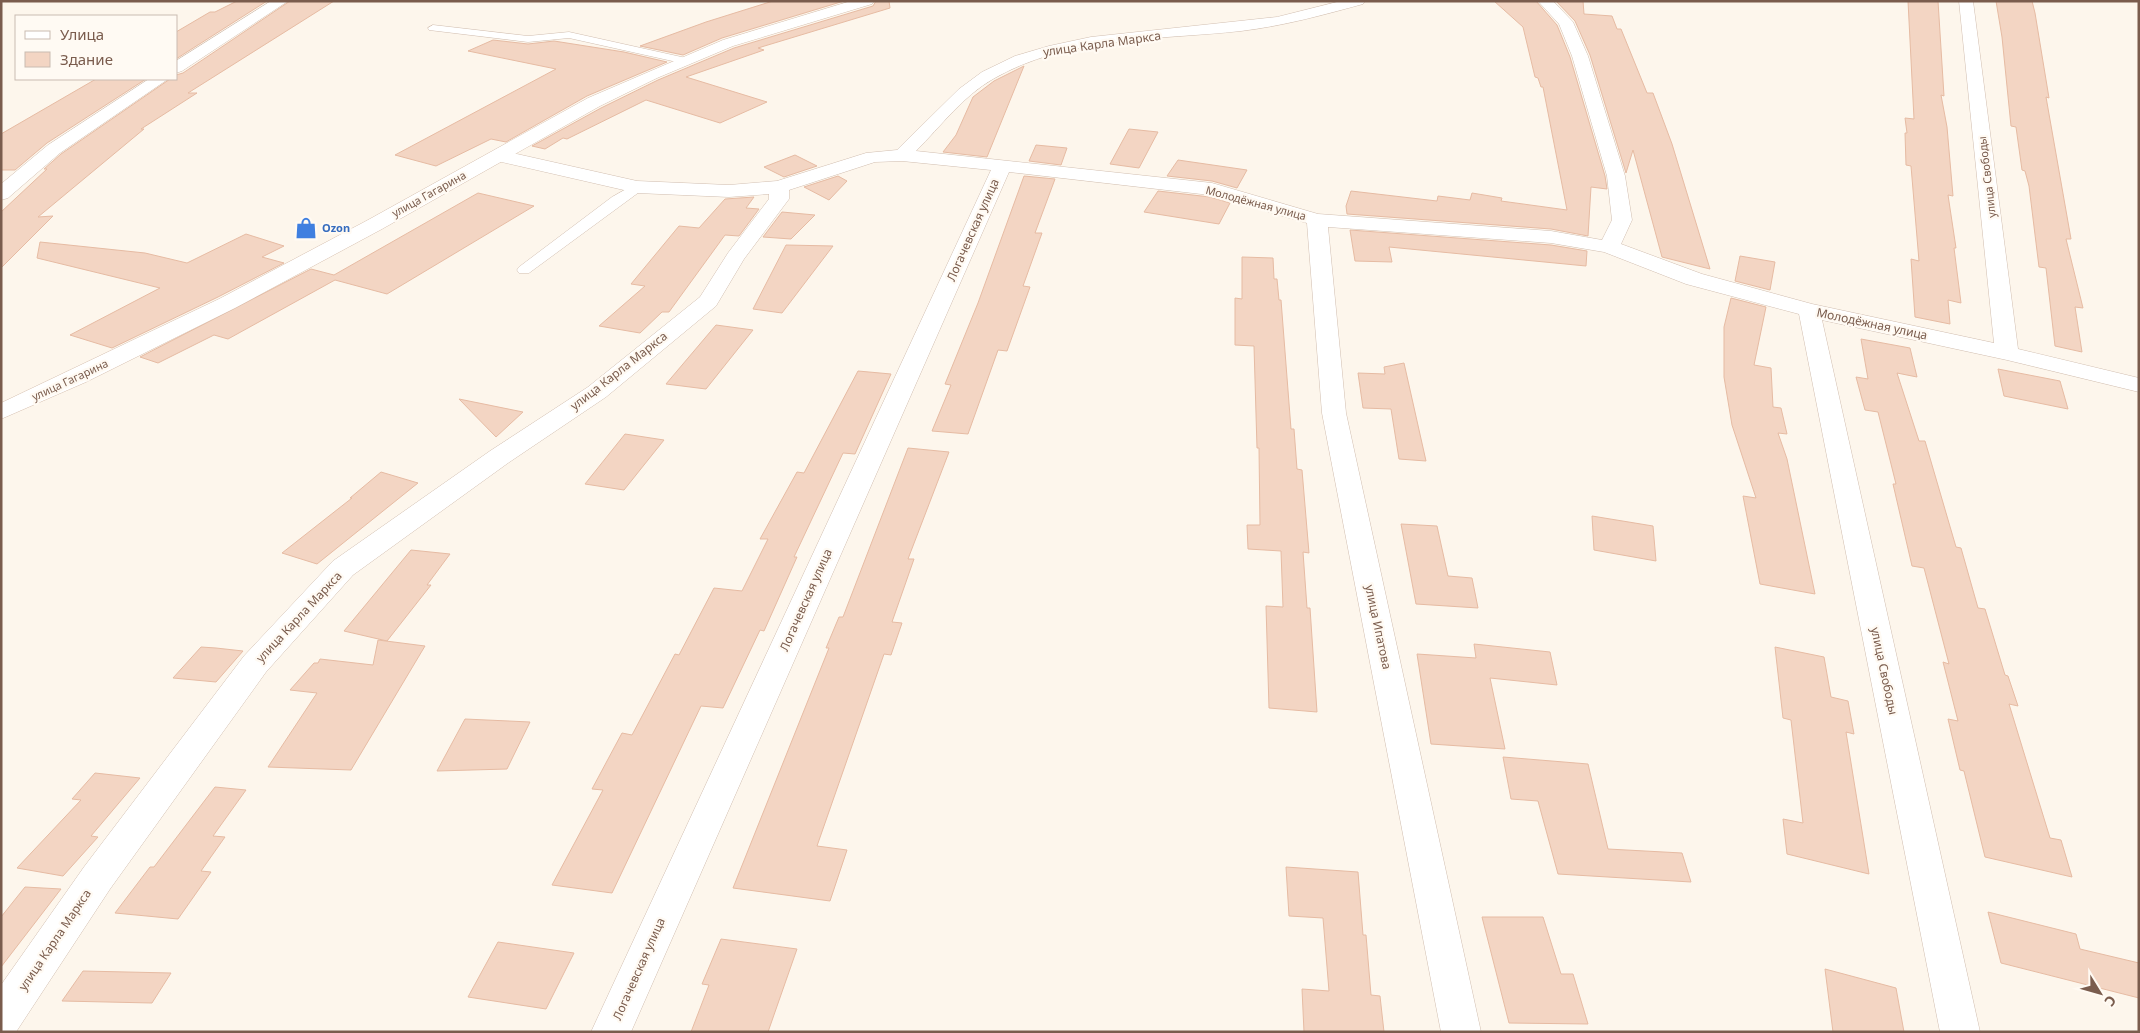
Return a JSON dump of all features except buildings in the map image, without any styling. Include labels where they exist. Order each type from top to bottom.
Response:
[{"type":"street","points":[[178,67],[281,1]]},
{"type":"street","name":"улица Гагарина","points":[[1,412],[68,383],[263,286],[594,102],[728,43],[867,1]]},
{"type":"street","name":"улица Карла Маркса","points":[[902,156],[971,87],[1016,61],[1044,50],[1112,40],[1278,21],[1358,1]]},
{"type":"street","points":[[1545,1],[1566,22],[1580,56],[1616,176],[1622,220],[1608,247]]},
{"type":"street","name":"улица Свободы","points":[[1966,1],[2008,353]]},
{"type":"street","points":[[1,194],[54,149],[158,80]]},
{"type":"street","points":[[498,156],[637,187],[729,190],[779,187],[873,157],[902,156]]},
{"type":"street","name":"Молодёжная улица","points":[[902,156],[1212,189],[1317,220],[1551,237],[1608,247],[1694,279],[1809,310],[2008,353],[2139,386]]},
{"type":"street","name":"Логачевская улица","points":[[611,1032],[1002,167]]},
{"type":"street","name":"улица Карла Маркса","points":[[1,1018],[97,878],[255,664],[344,568],[499,458],[597,392],[708,301],[735,258],[779,199],[779,187]]},
{"type":"street","name":"улица Ипатова","points":[[1317,220],[1334,413],[1461,1032]]},
{"type":"street","name":"улица Свободы","points":[[1809,310],[1960,1032]]},
{"type":"lane","points":[[433,28],[528,39],[568,35],[686,60]]},
{"type":"lane","points":[[524,270],[616,200],[637,187]]},
{"type":"place","name":"Ozon","points":[[306,228]]}]
